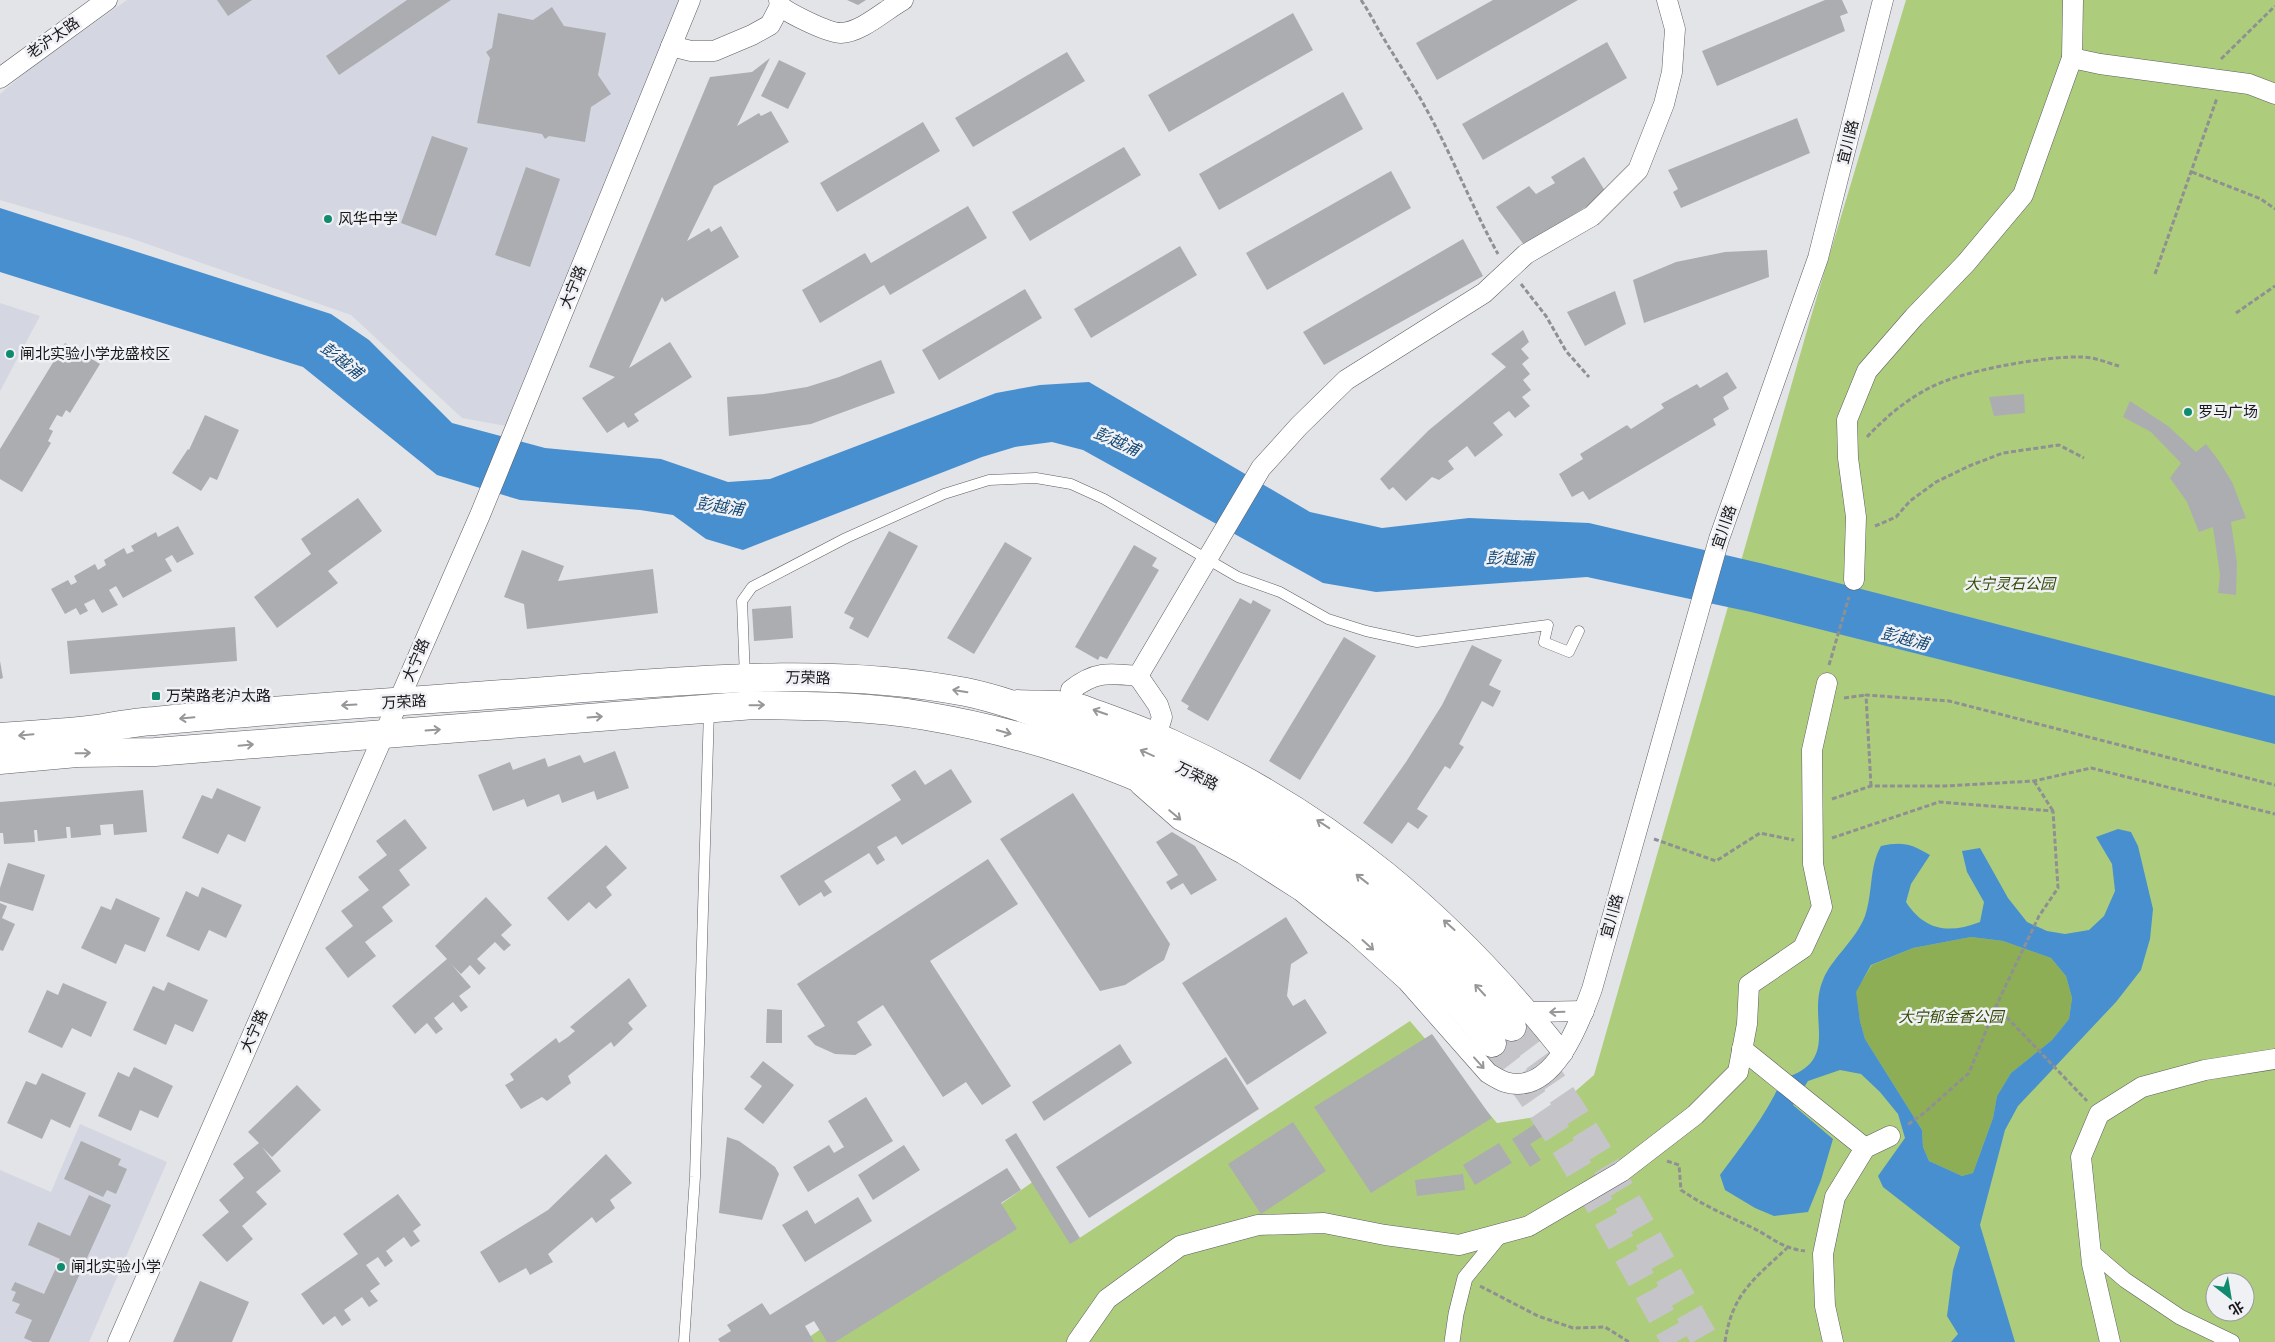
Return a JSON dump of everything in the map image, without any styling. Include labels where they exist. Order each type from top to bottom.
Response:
[{"type":"main road","name":"万荣路","points":[[0,737],[75,731],[162,720],[745,678],[843,678],[929,686],[999,700],[1137,748],[1205,779],[1268,814],[1329,854],[1387,899],[1441,948],[1512,1028]]},
{"type":"main road","name":"万荣路","points":[[0,760],[77,754],[155,752],[754,705],[843,706],[925,715],[1004,732],[1061,748],[1125,772],[1192,802],[1255,836],[1314,874],[1370,918],[1423,966],[1512,1028]]},
{"type":"street","name":"老沪太路","points":[[0,78],[107,0]]},
{"type":"street","name":"大宁路","points":[[118,1342],[480,515],[690,0]]},
{"type":"street","points":[[671,46],[691,52],[714,51],[770,25],[779,3],[792,15],[840,33],[860,27],[903,0]]},
{"type":"street","points":[[1138,676],[1261,468],[1299,426],[1346,380],[1484,293],[1526,254],[1592,216],[1638,170],[1664,104],[1672,72],[1675,29],[1667,0]]},
{"type":"street","name":"宜川路","points":[[1125,772],[1180,820],[1243,854],[1301,891],[1356,934],[1407,981],[1488,1073],[1505,1082],[1520,1084],[1535,1079],[1549,1069],[1563,1053],[1584,1011],[1719,539],[1818,258],[1883,0]]},
{"type":"street","points":[[1854,580],[1856,517],[1848,458],[1847,420],[1867,371],[1914,317],[1966,263],[2022,195],[2072,58],[2073,0]]},
{"type":"street","points":[[2072,58],[2250,84],[2275,94]]},
{"type":"street","points":[[1072,702],[1071,690],[1086,678],[1107,673],[1138,676],[1158,705],[1162,717],[1157,733]]},
{"type":"street","points":[[1077,1342],[1107,1300],[1180,1246],[1258,1225],[1324,1223],[1385,1235],[1459,1245],[1529,1226],[1621,1172],[1695,1114],[1738,1072],[1749,985],[1803,948],[1822,907],[1813,864],[1812,750],[1827,683]]},
{"type":"street","points":[[999,700],[1072,702],[1157,733],[1223,764],[1280,796],[1343,837],[1402,883],[1457,932],[1512,1028],[1563,1053]]},
{"type":"street","points":[[1512,1028],[1584,1011]]},
{"type":"street","points":[[1742,1049],[1865,1148]]},
{"type":"street","points":[[2110,1342],[2090,1251],[2081,1157],[2099,1114],[2142,1087],[2205,1070],[2275,1060]]},
{"type":"street","points":[[1833,1342],[1825,1306],[1823,1254],[1835,1197],[1865,1148],[1890,1136]]},
{"type":"street","points":[[1452,1342],[1456,1314],[1465,1278],[1501,1234]]},
{"type":"street","points":[[2090,1251],[2125,1280],[2180,1317],[2232,1342]]},
{"type":"lane","points":[[745,678],[742,600],[752,587],[846,538],[944,494],[989,480],[1036,478],[1072,484],[1104,499],[1238,577],[1280,592],[1328,620],[1417,642],[1548,625],[1544,642],[1569,652],[1578,631]]},
{"type":"lane","points":[[684,1342],[695,1177],[709,709]]},
{"type":"path","points":[[1361,0],[1374,17],[1384,38],[1429,114],[1464,182],[1477,215],[1507,271],[1522,285],[1546,316],[1566,351],[1588,377]]},
{"type":"path","points":[[2200,78],[2275,6]]},
{"type":"path","points":[[2155,274],[2223,81]]},
{"type":"path","points":[[2192,172],[2261,199],[2275,209]]},
{"type":"path","points":[[2236,312],[2275,286]]},
{"type":"path","points":[[1848,458],[1878,424],[1912,399],[1947,380],[2024,362],[2054,359],[2084,357],[2120,366]]},
{"type":"path","points":[[1856,535],[1896,518],[1910,501],[1936,482],[1969,466],[2003,453],[2058,445],[2084,458]]},
{"type":"path","points":[[1827,683],[1829,666],[1854,580]]},
{"type":"path","points":[[1871,786],[1866,695],[1949,701],[2114,746],[2275,785]]},
{"type":"path","points":[[1811,806],[1871,786],[1945,786],[2034,780],[2091,768],[2275,814]]},
{"type":"path","points":[[1924,1113],[1970,1073],[1996,1006],[2039,916],[2058,888],[2053,811],[2034,780]]},
{"type":"path","points":[[1636,832],[1716,861],[1760,833],[1813,844],[1939,802],[2053,811]]},
{"type":"path","points":[[1996,1006],[2099,1114]]},
{"type":"path","points":[[1645,1154],[1678,1165],[1682,1190],[1705,1206],[1787,1248],[1823,1254]]},
{"type":"path","points":[[1724,1342],[1728,1318],[1748,1284],[1787,1248]]},
{"type":"path","points":[[1465,1278],[1538,1316],[1573,1328],[1605,1327],[1628,1342]]},
{"type":"shaded area","name":"风华中学","points":[[127,0],[680,0],[506,426],[462,418],[351,315],[130,238],[0,200],[0,94],[33,66]]},
{"type":"shaded area","name":"闸北实验小学龙盛校区","points":[[0,303],[40,316],[0,391]]},
{"type":"shaded area","name":"闸北实验小学","points":[[80,1124],[167,1162],[89,1342],[0,1342],[0,1170],[51,1192]]},
{"type":"green space","name":"大宁灵石公园","points":[[1906,0],[2275,0],[2275,1342],[802,1342],[1037,1179],[1078,1239],[1410,1021],[1497,1123],[1548,1115],[1594,1075],[1810,320]]},
{"type":"green space","name":"大宁郁金香公园","points":[[1971,937],[2003,941],[2051,958],[2066,976],[2072,998],[2069,1019],[2052,1040],[2011,1073],[1997,1096],[1993,1118],[1973,1173],[1962,1176],[1929,1161],[1923,1147],[1922,1130],[1865,1039],[1855,992],[1872,965],[1913,948]]},
{"type":"water","name":"彭越浦","points":[[0,208],[331,314],[369,340],[452,423],[545,448],[661,459],[728,482],[770,479],[996,393],[1040,385],[1089,382],[1310,512],[1382,528],[1469,518],[1589,523],[1764,564],[2275,696],[2275,744],[1751,612],[1587,577],[1376,592],[1323,583],[1083,450],[1052,442],[1015,447],[982,457],[743,550],[706,539],[673,515],[640,510],[520,500],[437,475],[303,367],[0,272]]},
{"type":"water","points":[[2118,829],[2131,832],[2138,846],[2153,909],[2150,939],[2141,970],[2116,1002],[2018,1106],[2005,1130],[1980,1225],[2015,1342],[1951,1342],[1958,1334],[1947,1316],[1953,1270],[1960,1247],[1883,1187],[1878,1176],[1905,1138],[1898,1114],[1880,1092],[1861,1074],[1840,1070],[1808,1081],[1793,1105],[1833,1139],[1821,1180],[1808,1212],[1774,1216],[1755,1208],[1725,1190],[1720,1175],[1762,1116],[1782,1079],[1801,1071],[1812,1062],[1819,1038],[1819,995],[1823,980],[1856,933],[1865,916],[1873,871],[1881,846],[1907,844],[1930,855],[1911,884],[1906,902],[1913,912],[1930,924],[1948,929],[1969,926],[1980,922],[1984,902],[1967,872],[1962,851],[1980,848],[2008,898],[2027,922],[2047,931],[2065,934],[2089,930],[2104,916],[2115,891],[2112,864],[2096,837]],"holes":[[[1971,937],[2003,941],[2051,958],[2066,976],[2072,998],[2069,1019],[2052,1040],[2011,1073],[1997,1096],[1993,1118],[1973,1173],[1962,1176],[1929,1161],[1923,1147],[1922,1130],[1865,1039],[1860,1021],[1856,992],[1871,965],[1913,948]]]},
{"type":"building","points":[[217,0],[252,0],[228,16]]},
{"type":"building","points":[[407,0],[451,0],[339,75],[326,56]]},
{"type":"building","points":[[847,0],[866,0],[858,5]]},
{"type":"building","points":[[1493,0],[1578,0],[1437,80],[1416,43]]},
{"type":"building","points":[[1825,0],[1842,0],[1848,13],[1840,16],[1845,31],[1717,86],[1702,51]]},
{"type":"building","points":[[552,7],[564,26],[606,33],[598,75],[611,94],[591,107],[585,142],[549,136],[545,139],[542,134],[477,123],[490,58],[486,52],[492,48],[498,13],[533,20]]},
{"type":"building","points":[[1293,13],[1313,50],[1169,132],[1148,95]]},
{"type":"building","points":[[1607,42],[1627,78],[1483,160],[1462,124]]},
{"type":"building","points":[[1067,52],[1085,81],[973,147],[955,118]]},
{"type":"building","points":[[770,58],[737,126],[759,113],[761,116],[771,111],[789,142],[714,186],[687,241],[709,228],[711,232],[721,226],[739,257],[665,302],[662,297],[629,368],[670,342],[692,377],[634,414],[639,421],[628,428],[624,422],[607,433],[582,398],[615,377],[589,367],[710,77],[752,72]]},
{"type":"building","points":[[779,60],[806,73],[788,109],[761,96]]},
{"type":"building","points":[[1343,92],[1363,129],[1219,210],[1199,174]]},
{"type":"building","points":[[1797,118],[1810,153],[1681,208],[1673,192],[1678,189],[1668,170]]},
{"type":"building","points":[[923,122],[940,151],[837,212],[820,183]]},
{"type":"building","points":[[432,136],[468,148],[436,236],[401,223]]},
{"type":"building","points":[[1124,147],[1141,175],[1030,241],[1012,212]]},
{"type":"building","points":[[1584,157],[1607,194],[1524,245],[1496,207],[1529,186],[1536,194],[1555,183],[1551,177]]},
{"type":"building","points":[[526,167],[560,179],[530,267],[495,255]]},
{"type":"building","points":[[1391,171],[1411,208],[1267,290],[1246,253]]},
{"type":"building","points":[[968,206],[987,238],[890,295],[884,285],[820,323],[802,290],[865,253],[871,263]]},
{"type":"building","points":[[1463,239],[1483,276],[1324,365],[1303,332]]},
{"type":"building","points":[[1180,246],[1197,275],[1091,338],[1074,309]]},
{"type":"building","points":[[1767,250],[1769,277],[1644,323],[1633,280],[1676,262],[1725,252]]},
{"type":"building","points":[[1025,289],[1042,318],[939,380],[922,350]]},
{"type":"building","points":[[1615,291],[1626,324],[1585,346],[1567,312]]},
{"type":"building","points":[[1523,330],[1529,342],[1521,349],[1529,358],[1522,364],[1530,374],[1523,380],[1531,390],[1522,397],[1530,406],[1515,418],[1509,411],[1493,423],[1503,435],[1475,457],[1467,446],[1448,461],[1454,469],[1439,480],[1432,477],[1406,501],[1393,487],[1389,490],[1380,479],[1429,430],[1506,367],[1491,354]]},
{"type":"building","points":[[65,343],[100,364],[70,413],[66,410],[62,417],[57,415],[49,429],[53,431],[48,441],[51,443],[22,492],[0,479],[0,449]]},
{"type":"building","points":[[881,360],[895,393],[811,424],[729,436],[727,397],[764,394],[807,387],[839,377]]},
{"type":"building","points":[[1727,372],[1737,388],[1723,397],[1729,409],[1713,419],[1716,425],[1589,500],[1583,491],[1572,497],[1559,474],[1583,459],[1580,454],[1627,425],[1631,429],[1664,408],[1661,404],[1697,384],[1700,388]]},
{"type":"building","points":[[2024,394],[2025,413],[1994,416],[1989,397]]},
{"type":"building","points":[[2130,401],[2168,426],[2196,452],[2206,444],[2232,482],[2246,518],[2231,522],[2237,563],[2236,595],[2218,593],[2220,575],[2213,527],[2199,532],[2187,502],[2170,478],[2181,463],[2151,432],[2123,417]]},
{"type":"building","points":[[205,415],[239,430],[217,480],[210,477],[201,491],[172,473],[189,450]]},
{"type":"building","points":[[358,498],[382,531],[328,571],[338,583],[277,628],[254,597],[311,554],[301,539]]},
{"type":"building","points":[[178,526],[194,554],[177,563],[172,555],[165,559],[172,571],[123,598],[116,586],[109,590],[118,605],[102,613],[94,599],[84,604],[88,611],[80,615],[76,608],[65,614],[51,589],[68,580],[71,585],[77,582],[74,576],[95,564],[98,570],[106,565],[104,560],[124,548],[127,554],[134,551],[131,546],[156,532],[158,537]]},
{"type":"building","points":[[889,531],[918,546],[868,638],[849,628],[854,618],[844,613]]},
{"type":"building","points":[[1005,542],[1032,558],[974,654],[947,638]]},
{"type":"building","points":[[1134,545],[1157,558],[1152,566],[1159,570],[1107,659],[1100,656],[1098,660],[1075,647]]},
{"type":"building","points":[[522,550],[564,566],[558,581],[653,569],[658,613],[527,629],[524,604],[504,597]]},
{"type":"building","points":[[1240,598],[1251,604],[1253,600],[1271,610],[1208,721],[1187,709],[1189,706],[1181,701]]},
{"type":"building","points":[[791,606],[793,638],[754,641],[752,609]]},
{"type":"building","points":[[235,627],[237,661],[70,674],[67,641]]},
{"type":"building","points":[[1344,637],[1376,656],[1300,780],[1269,761]]},
{"type":"building","points":[[1472,645],[1502,660],[1489,685],[1501,691],[1493,707],[1482,701],[1459,744],[1464,747],[1450,769],[1445,766],[1417,809],[1428,816],[1418,829],[1408,822],[1392,844],[1363,823],[1406,762],[1442,705]]},
{"type":"building","points":[[0,661],[3,678],[0,679]]},
{"type":"building","points":[[615,751],[629,788],[597,800],[594,791],[562,803],[559,794],[527,807],[524,799],[493,811],[478,775],[510,762],[513,770],[545,758],[548,767],[580,755],[584,763]]},
{"type":"building","points":[[951,769],[972,802],[902,845],[896,836],[877,847],[885,860],[877,865],[869,853],[824,881],[832,892],[824,897],[821,892],[799,906],[780,876],[901,800],[891,785],[915,770],[925,785]]},
{"type":"building","points":[[217,788],[261,807],[245,842],[228,834],[218,854],[182,838],[202,795],[212,799]]},
{"type":"building","points":[[143,790],[147,832],[114,835],[113,824],[100,825],[101,835],[71,838],[70,827],[66,827],[67,838],[38,841],[37,830],[34,830],[35,842],[4,844],[3,833],[0,833],[0,802]]},
{"type":"building","points":[[1073,793],[1170,944],[1164,960],[1125,985],[1100,991],[1000,839]]},
{"type":"building","points":[[405,819],[427,848],[399,870],[410,885],[382,907],[393,921],[365,942],[376,956],[348,978],[325,948],[353,926],[341,911],[369,890],[358,877],[387,855],[376,841]]},
{"type":"building","points":[[1172,832],[1195,846],[1217,880],[1191,895],[1183,883],[1171,890],[1166,882],[1178,875],[1156,842]]},
{"type":"building","points":[[606,845],[627,868],[606,887],[612,895],[596,909],[589,902],[568,921],[547,898]]},
{"type":"building","points":[[988,859],[1018,904],[930,961],[1011,1086],[982,1105],[966,1082],[943,1097],[883,1005],[857,1022],[872,1045],[864,1050],[855,1055],[835,1054],[815,1045],[807,1036],[825,1026],[797,984]]},
{"type":"building","points":[[8,863],[45,875],[33,911],[0,901],[0,888]]},
{"type":"building","points":[[202,887],[242,905],[226,938],[209,930],[199,951],[166,936],[186,891],[198,897]]},
{"type":"building","points":[[486,897],[512,925],[501,935],[511,945],[504,951],[495,942],[477,959],[486,968],[479,975],[470,965],[461,974],[451,964],[471,987],[459,996],[468,1007],[461,1012],[453,1002],[434,1018],[443,1029],[436,1034],[427,1023],[415,1034],[392,1006],[447,959],[435,946]]},
{"type":"building","points":[[116,898],[160,918],[145,952],[125,944],[116,964],[81,948],[101,906],[111,910]]},
{"type":"building","points":[[0,903],[7,906],[2,918],[15,924],[3,951],[0,950]]},
{"type":"building","points":[[1286,917],[1308,953],[1291,964],[1287,996],[1293,1006],[1305,999],[1327,1033],[1247,1085],[1182,983]]},
{"type":"building","points":[[629,978],[647,1006],[628,1023],[633,1029],[614,1047],[611,1042],[568,1076],[571,1083],[547,1101],[542,1097],[521,1109],[505,1085],[514,1080],[510,1074],[556,1038],[559,1043],[568,1037],[575,1031],[570,1027]]},
{"type":"building","points":[[168,982],[208,1000],[193,1032],[175,1024],[166,1045],[133,1030],[153,986],[164,991]]},
{"type":"building","points":[[63,983],[107,1002],[91,1037],[72,1028],[62,1048],[28,1032],[47,990],[58,995]]},
{"type":"building","points":[[767,1009],[782,1010],[782,1043],[766,1043]]},
{"type":"building","points":[[1432,1034],[1492,1118],[1371,1193],[1314,1107]]},
{"type":"building","points":[[1120,1044],[1132,1063],[1044,1121],[1032,1102]]},
{"type":"building","points":[[1226,1057],[1259,1109],[1089,1218],[1056,1167]]},
{"type":"building","points":[[763,1061],[794,1085],[763,1124],[744,1109],[762,1086],[750,1077]]},
{"type":"building","points":[[134,1067],[173,1086],[158,1118],[140,1110],[131,1131],[98,1116],[118,1072],[129,1077]]},
{"type":"building","points":[[42,1073],[86,1093],[70,1128],[51,1119],[42,1139],[7,1123],[26,1081],[36,1085]]},
{"type":"building","points":[[297,1085],[321,1110],[272,1157],[262,1147],[281,1171],[256,1192],[267,1204],[242,1226],[253,1239],[227,1262],[202,1235],[229,1212],[219,1200],[244,1178],[233,1164],[259,1143],[248,1132]]},
{"type":"building","points":[[866,1097],[893,1141],[808,1192],[793,1167],[829,1145],[834,1153],[844,1147],[828,1121]]},
{"type":"building","points":[[1566,1104],[1574,1117],[1530,1144],[1541,1160],[1530,1167],[1512,1139]]},
{"type":"building","points":[[1293,1122],[1326,1171],[1261,1214],[1228,1164]]},
{"type":"building","points":[[1016,1133],[1080,1238],[1070,1244],[1005,1140]]},
{"type":"building","points":[[727,1137],[739,1141],[775,1167],[779,1174],[762,1220],[719,1213]]},
{"type":"building","points":[[81,1141],[121,1159],[118,1165],[127,1169],[116,1194],[107,1190],[103,1197],[64,1179]]},
{"type":"building","points":[[1499,1143],[1512,1163],[1475,1185],[1463,1165]]},
{"type":"building","points":[[904,1145],[920,1170],[873,1200],[858,1175]]},
{"type":"building","points":[[606,1154],[632,1183],[610,1200],[615,1208],[596,1223],[592,1217],[548,1254],[553,1262],[530,1275],[526,1268],[499,1283],[480,1252],[548,1210]]},
{"type":"building","points":[[1007,1168],[1021,1190],[1001,1203],[1017,1229],[835,1342],[827,1342],[814,1321],[805,1326],[814,1342],[720,1342],[718,1339],[731,1331],[727,1325],[762,1303],[770,1315]]},
{"type":"building","points":[[1463,1174],[1465,1190],[1417,1196],[1415,1180]]},
{"type":"building","points":[[398,1194],[421,1225],[413,1231],[420,1241],[411,1247],[404,1237],[386,1251],[393,1261],[385,1267],[378,1257],[366,1265],[380,1284],[370,1291],[378,1301],[369,1307],[362,1297],[344,1310],[351,1320],[342,1326],[335,1316],[323,1325],[301,1294],[358,1254],[343,1234]]},
{"type":"building","points":[[89,1195],[111,1205],[49,1342],[33,1342],[24,1338],[32,1320],[15,1313],[20,1304],[12,1301],[16,1292],[11,1290],[15,1282],[44,1294],[60,1259],[28,1245],[38,1222],[70,1236]]},
{"type":"building","points":[[858,1197],[872,1221],[805,1262],[782,1225],[807,1210],[815,1224]]},
{"type":"building","points":[[200,1281],[249,1302],[232,1342],[173,1342]]},
{"type":"tunnel","points":[[1512,1027],[1540,1064],[1591,1141],[1706,1342]]},
{"type":"tunnel","points":[[1492,1043],[1519,1078],[1568,1151],[1676,1342]]},
{"type":"place","name":"风华中学","points":[[328,219]]},
{"type":"place","name":"闸北实验小学龙盛校区","points":[[10,354]]},
{"type":"place","name":"罗马广场","points":[[2188,412]]},
{"type":"place","name":"万荣路老沪太路","points":[[156,696]]},
{"type":"place","name":"闸北实验小学","points":[[61,1267]]}]
